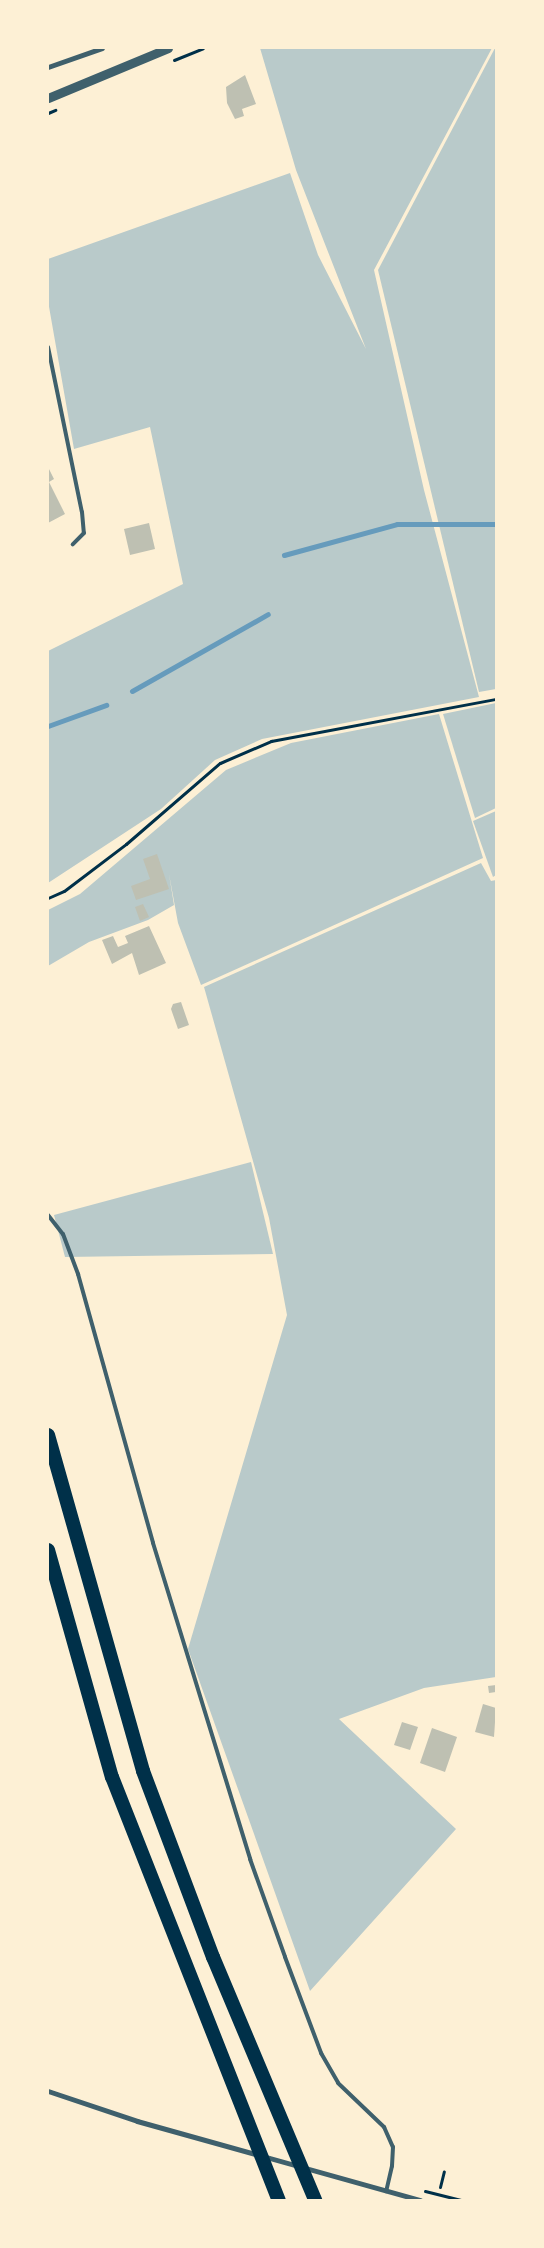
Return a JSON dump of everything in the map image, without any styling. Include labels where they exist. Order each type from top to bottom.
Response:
[{"type":"highway","points":[[48,1435],[143,1771],[213,1957],[315,2200]]},
{"type":"highway","points":[[48,1550],[112,1777],[279,2200]]},
{"type":"street","points":[[48,67],[102,48]]},
{"type":"street","points":[[48,98],[168,48]]},
{"type":"street","points":[[48,2091],[202,2139],[420,2200]]},
{"type":"lane","points":[[48,347],[82,512],[84,533],[74,544]]},
{"type":"lane","points":[[48,1215],[63,1234],[78,1274],[152,1543],[241,1831],[285,1958],[321,2053],[338,2083],[384,2127],[393,2147],[386,2191]]},
{"type":"path","points":[[48,898],[64,891],[126,844],[228,760],[271,742],[496,699]]},
{"type":"path","points":[[440,2187],[444,2171]]},
{"type":"path","points":[[424,2190],[462,2200]]},
{"type":"shaded area","points":[[260,48],[492,48],[374,270],[424,490],[479,697],[262,739],[215,760],[161,809],[48,883],[48,651],[183,584],[150,427],[74,449],[48,301],[48,259],[290,173],[318,255],[366,349],[296,170]]},
{"type":"shaded area","points":[[495,48],[496,689],[479,692],[378,270]]},
{"type":"shaded area","points":[[496,703],[496,808],[475,818],[443,714]]},
{"type":"shaded area","points":[[439,714],[483,858],[201,985],[178,923],[169,874],[174,905],[148,920],[89,942],[48,966],[48,910],[80,894],[226,770],[291,743]]},
{"type":"shaded area","points":[[496,811],[496,875],[493,877],[473,821]]},
{"type":"shaded area","points":[[481,863],[491,881],[496,880],[496,1677],[424,1688],[339,1719],[456,1829],[310,1991],[188,1649],[287,1315],[269,1218],[204,987]]},
{"type":"shaded area","points":[[251,1162],[273,1254],[65,1257],[54,1215]]},
{"type":"building","points":[[245,75],[256,104],[242,109],[244,116],[235,119],[227,103],[226,87]]},
{"type":"building","points":[[48,467],[54,479],[49,482],[65,514],[48,523]]},
{"type":"building","points":[[149,523],[155,549],[130,555],[124,529]]},
{"type":"building","points":[[157,854],[169,889],[136,900],[131,886],[150,879],[143,859]]},
{"type":"building","points":[[143,904],[149,917],[140,921],[135,907]]},
{"type":"building","points":[[149,926],[166,963],[139,975],[132,953],[112,964],[102,940],[113,936],[118,947],[128,943],[125,936]]},
{"type":"building","points":[[181,1002],[189,1025],[178,1029],[171,1009],[173,1004]]},
{"type":"building","points":[[496,1685],[496,1692],[489,1693],[488,1686]]},
{"type":"building","points":[[483,1704],[496,1708],[494,1737],[475,1732]]},
{"type":"building","points":[[402,1722],[418,1727],[410,1750],[394,1745]]},
{"type":"building","points":[[432,1728],[457,1737],[445,1772],[420,1763]]},
{"type":"waterway","points":[[284,555],[397,524],[496,524]]},
{"type":"waterway","points":[[132,691],[268,614]]},
{"type":"waterway","points":[[48,726],[106,705]]}]
